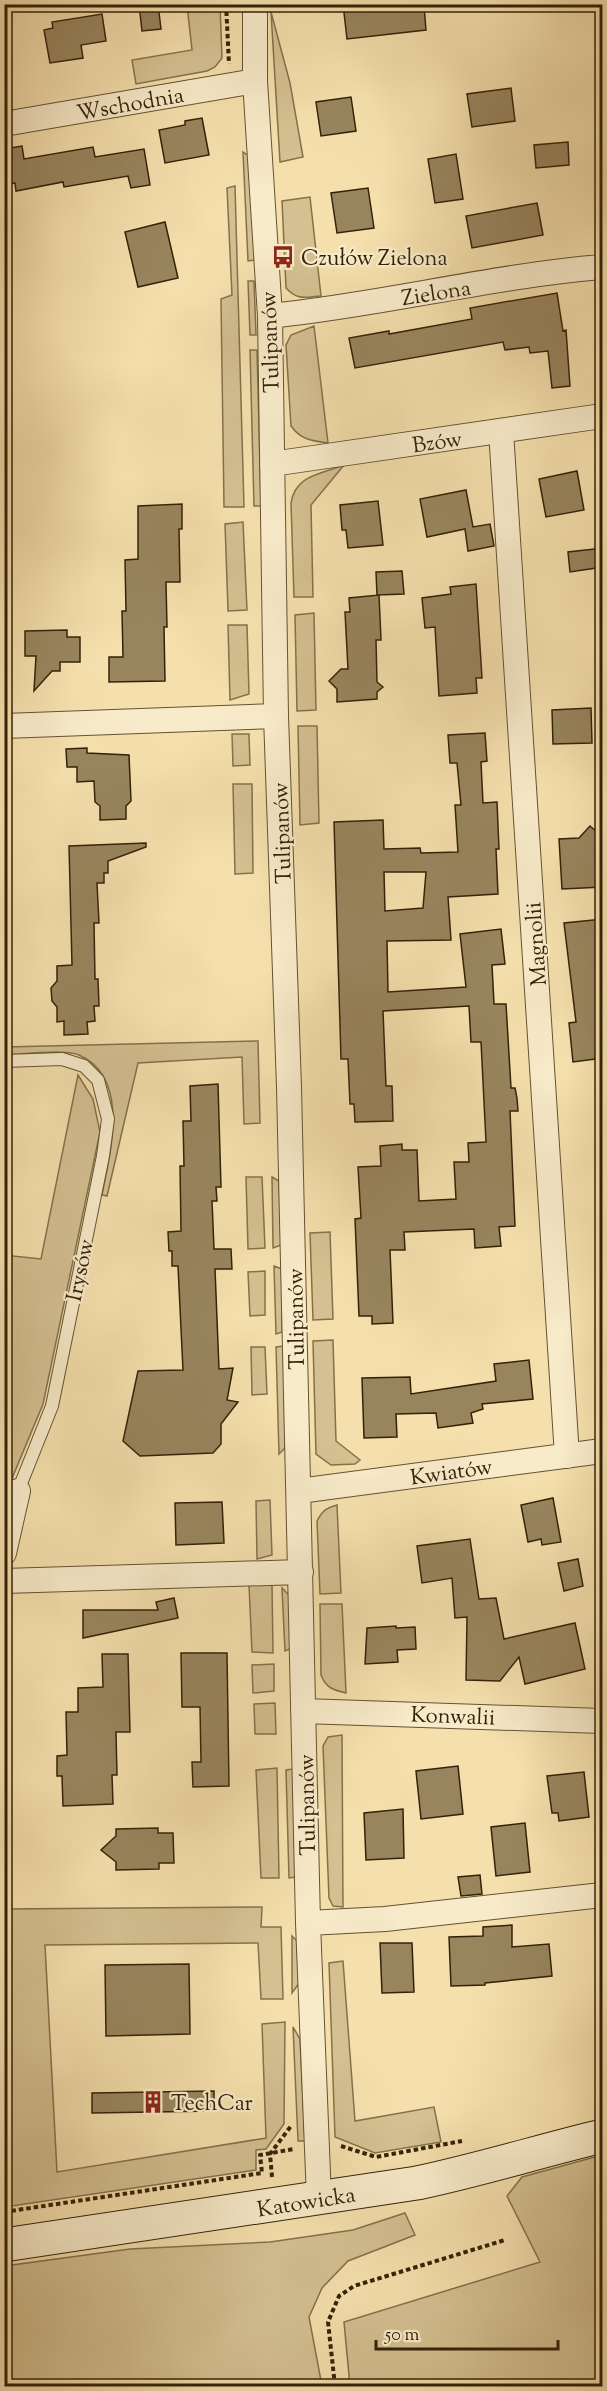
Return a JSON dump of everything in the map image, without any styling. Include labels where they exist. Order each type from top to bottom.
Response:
[{"type":"main road","name":"Katowicka","points":[[4,2245],[417,2184],[603,2136]]},
{"type":"street","name":"Tulipanów","points":[[255,4],[255,81],[270,316],[276,716],[289,1088],[308,1923],[319,2199]]},
{"type":"street","name":"Wschodnia","points":[[4,124],[255,81]]},
{"type":"street","name":"Zielona","points":[[270,316],[603,267]]},
{"type":"street","name":"Bzów","points":[[272,464],[603,416]]},
{"type":"street","name":"Magnolii","points":[[501,431],[567,1456]]},
{"type":"street","points":[[4,726],[276,716]]},
{"type":"street","name":"Kwiatów","points":[[299,1491],[603,1451]]},
{"type":"street","name":"Irysów","points":[[4,1553],[18,1491]]},
{"type":"street","points":[[4,1581],[301,1572]]},
{"type":"street","name":"Konwalii","points":[[303,1711],[603,1721]]},
{"type":"street","points":[[308,1923],[397,1918],[603,1895]]},
{"type":"lane","name":"Irysów","points":[[4,1061],[62,1059],[84,1066],[98,1080],[108,1119],[103,1156],[52,1406],[18,1491]]},
{"type":"path","points":[[272,2181],[270,2154],[292,2126]]},
{"type":"path","points":[[331,2145],[347,2146],[376,2157],[465,2140]]},
{"type":"path","points":[[4,2212],[262,2173],[260,2155],[294,2150]]},
{"type":"path","points":[[335,2386],[328,2322],[339,2296],[354,2286],[505,2240]]},
{"type":"shaded area","points":[[187,5],[220,5],[222,58],[215,67],[207,71],[136,84],[132,60],[192,50]]},
{"type":"shaded area","points":[[271,12],[290,83],[303,157],[280,162]]},
{"type":"shaded area","points":[[243,152],[249,156],[255,260],[248,261]]},
{"type":"shaded area","points":[[235,186],[244,507],[224,507],[221,299],[232,295],[227,188]]},
{"type":"shaded area","points":[[310,197],[321,296],[302,297],[294,295],[286,288],[282,201]]},
{"type":"shaded area","points":[[248,281],[254,281],[256,335],[250,335]]},
{"type":"shaded area","points":[[314,326],[328,443],[303,437],[291,426],[286,345],[291,335]]},
{"type":"shaded area","points":[[250,350],[257,350],[261,506],[254,506]]},
{"type":"shaded area","points":[[344,465],[311,505],[313,597],[294,597],[291,503],[293,494],[303,481],[310,477]]},
{"type":"shaded area","points":[[243,522],[247,610],[228,611],[225,524]]},
{"type":"shaded area","points":[[314,613],[316,710],[297,711],[295,615]]},
{"type":"shaded area","points":[[228,625],[247,625],[249,694],[230,700]]},
{"type":"shaded area","points":[[298,726],[317,726],[319,823],[300,825]]},
{"type":"shaded area","points":[[232,734],[249,734],[250,765],[233,766]]},
{"type":"shaded area","points":[[233,784],[252,784],[253,873],[235,874]]},
{"type":"shaded area","points":[[258,1041],[260,1123],[244,1124],[242,1057],[138,1063],[107,1196],[102,1195],[112,1138],[113,1118],[106,1081],[95,1066],[72,1053],[43,1052],[5,1055],[5,1047]]},
{"type":"shaded area","points":[[78,1075],[93,1099],[100,1132],[43,1404],[13,1476],[5,1511],[4,1255],[41,1259]]},
{"type":"shaded area","points":[[246,1177],[262,1177],[265,1248],[248,1249]]},
{"type":"shaded area","points":[[272,1177],[279,1181],[281,1245],[273,1248]]},
{"type":"shaded area","points":[[330,1232],[333,1319],[313,1320],[310,1233]]},
{"type":"shaded area","points":[[274,1266],[282,1269],[282,1332],[276,1334]]},
{"type":"shaded area","points":[[265,1271],[265,1315],[250,1316],[248,1272]]},
{"type":"shaded area","points":[[333,1340],[336,1441],[360,1460],[355,1464],[331,1465],[316,1454],[313,1341]]},
{"type":"shaded area","points":[[284,1346],[285,1448],[279,1454],[276,1347]]},
{"type":"shaded area","points":[[251,1347],[265,1347],[267,1394],[252,1395]]},
{"type":"shaded area","points":[[270,1500],[272,1555],[257,1559],[256,1501]]},
{"type":"shaded area","points":[[337,1505],[341,1593],[320,1594],[317,1521],[325,1510]]},
{"type":"shaded area","points":[[249,1585],[272,1585],[273,1653],[252,1652]]},
{"type":"shaded area","points":[[282,1588],[289,1595],[292,1648],[285,1651]]},
{"type":"shaded area","points":[[320,1604],[342,1604],[346,1693],[330,1688],[321,1675]]},
{"type":"shaded area","points":[[274,1664],[274,1691],[253,1693],[252,1665]]},
{"type":"shaded area","points":[[275,1703],[276,1734],[255,1734],[254,1704]]},
{"type":"shaded area","points":[[342,1735],[343,1907],[333,1906],[329,1898],[323,1746],[328,1737]]},
{"type":"shaded area","points":[[277,1768],[279,1878],[261,1878],[256,1770]]},
{"type":"shaded area","points":[[293,1769],[296,1877],[289,1878],[286,1770]]},
{"type":"shaded area","points":[[262,1907],[261,1927],[281,1927],[283,1999],[261,1999],[258,1943],[45,1945],[57,2172],[266,2138],[262,2024],[285,2022],[284,2124],[266,2149],[256,2150],[256,2170],[5,2207],[5,1909]]},
{"type":"shaded area","points":[[292,1936],[297,1941],[300,1982],[292,1993]]},
{"type":"shaded area","points":[[343,1961],[355,2121],[434,2107],[441,2142],[375,2153],[335,2137],[329,1963]]},
{"type":"shaded area","points":[[293,2027],[300,2039],[305,2141],[298,2141]]},
{"type":"shaded area","points":[[602,2155],[602,2386],[350,2386],[344,2322],[540,2262],[507,2196],[522,2177]]},
{"type":"shaded area","points":[[405,2213],[415,2235],[348,2261],[322,2288],[309,2317],[322,2386],[5,2386],[5,2266],[130,2249],[270,2242],[353,2230]]},
{"type":"building","points":[[139,4],[158,4],[161,29],[142,31]]},
{"type":"building","points":[[343,4],[424,6],[426,30],[347,39]]},
{"type":"building","points":[[102,14],[106,41],[81,45],[83,58],[50,63],[44,30],[53,28],[52,22]]},
{"type":"building","points":[[511,88],[515,121],[472,127],[467,94]]},
{"type":"building","points":[[351,97],[356,131],[321,136],[316,102]]},
{"type":"building","points":[[202,118],[209,155],[165,163],[159,130],[185,125],[185,121]]},
{"type":"building","points":[[568,142],[569,165],[536,168],[534,145]]},
{"type":"building","points":[[22,146],[24,159],[93,147],[95,157],[144,149],[150,185],[131,188],[128,176],[64,187],[63,182],[16,191],[15,183],[4,184],[4,149]]},
{"type":"building","points":[[456,154],[463,199],[435,203],[428,159]]},
{"type":"building","points":[[368,188],[374,228],[337,233],[331,193]]},
{"type":"building","points":[[537,203],[543,235],[472,248],[466,216]]},
{"type":"building","points":[[165,222],[178,278],[138,287],[125,232]]},
{"type":"building","points":[[557,293],[563,331],[566,330],[570,386],[552,388],[548,351],[530,353],[529,347],[505,350],[503,342],[355,368],[349,338],[389,331],[389,334],[472,319],[470,308]]},
{"type":"building","points":[[577,471],[584,510],[546,517],[539,479]]},
{"type":"building","points":[[466,490],[473,527],[490,524],[494,546],[468,551],[465,529],[427,537],[420,499]]},
{"type":"building","points":[[378,501],[383,545],[348,548],[346,530],[342,530],[340,505]]},
{"type":"building","points":[[182,504],[182,529],[179,529],[180,582],[166,582],[165,681],[109,682],[109,657],[123,657],[122,611],[126,611],[125,560],[138,559],[138,506]]},
{"type":"building","points":[[603,548],[603,567],[570,572],[568,552]]},
{"type":"building","points":[[402,571],[404,594],[377,595],[376,572]]},
{"type":"building","points":[[476,584],[482,678],[476,678],[477,693],[439,696],[435,627],[425,628],[422,598],[451,594],[450,587]]},
{"type":"building","points":[[379,595],[381,640],[376,640],[377,682],[383,687],[377,692],[377,699],[337,702],[337,689],[329,681],[341,669],[348,669],[345,612],[350,612],[349,598]]},
{"type":"building","points":[[67,630],[67,637],[80,637],[80,662],[60,662],[60,671],[52,671],[34,691],[36,656],[25,656],[25,631]]},
{"type":"building","points":[[591,708],[592,743],[553,744],[552,710]]},
{"type":"building","points":[[485,733],[487,761],[481,762],[483,803],[497,802],[498,894],[448,897],[451,940],[387,941],[388,992],[466,987],[460,934],[501,929],[505,964],[492,965],[494,1004],[506,1004],[511,1088],[515,1088],[517,1098],[518,1111],[510,1111],[515,1226],[499,1227],[501,1246],[475,1248],[474,1229],[404,1232],[405,1250],[390,1250],[393,1323],[372,1324],[372,1316],[359,1316],[355,1219],[361,1218],[358,1167],[381,1166],[380,1146],[402,1144],[402,1150],[417,1150],[419,1201],[456,1199],[454,1162],[469,1162],[468,1143],[486,1142],[481,1042],[471,1042],[469,1006],[383,1011],[386,1086],[392,1086],[393,1121],[355,1122],[354,1104],[350,1104],[348,1059],[341,1059],[334,822],[383,820],[384,849],[420,848],[421,853],[458,852],[455,805],[461,805],[457,763],[450,763],[448,735]],"holes":[[[384,872],[426,872],[423,908],[385,911]]]},
{"type":"building","points":[[87,748],[87,753],[129,755],[131,801],[126,806],[126,819],[100,820],[100,806],[95,802],[94,781],[77,782],[77,767],[67,767],[66,749]]},
{"type":"building","points":[[590,826],[603,837],[603,887],[562,889],[559,839],[579,838]]},
{"type":"building","points":[[146,843],[146,847],[108,861],[108,873],[104,873],[104,883],[97,883],[99,923],[94,923],[95,979],[98,979],[99,1006],[94,1006],[95,1021],[87,1022],[88,1034],[64,1035],[64,1021],[57,1022],[57,1007],[52,1001],[51,988],[57,981],[57,966],[72,965],[69,846]]},
{"type":"building","points":[[603,919],[603,1058],[573,1062],[569,1023],[576,1022],[564,923]]},
{"type":"building","points":[[218,1084],[221,1187],[216,1187],[217,1201],[212,1201],[214,1249],[231,1249],[232,1269],[215,1269],[219,1369],[233,1368],[227,1400],[238,1402],[221,1424],[221,1444],[213,1453],[140,1456],[123,1441],[138,1371],[183,1370],[178,1266],[172,1266],[168,1232],[181,1231],[180,1166],[184,1166],[183,1121],[191,1121],[190,1086]]},
{"type":"building","points":[[529,1360],[533,1399],[482,1404],[483,1409],[471,1413],[473,1423],[438,1428],[436,1413],[396,1414],[397,1437],[364,1438],[362,1378],[410,1377],[411,1394],[496,1381],[494,1364]]},
{"type":"building","points":[[553,1498],[561,1542],[542,1545],[541,1539],[528,1542],[521,1505]]},
{"type":"building","points":[[222,1502],[224,1543],[176,1545],[175,1503]]},
{"type":"building","points":[[470,1539],[479,1599],[496,1598],[504,1639],[575,1623],[585,1669],[525,1684],[519,1657],[500,1681],[466,1680],[467,1617],[455,1618],[452,1578],[422,1583],[417,1546]]},
{"type":"building","points":[[578,1559],[583,1586],[564,1591],[558,1563]]},
{"type":"building","points":[[174,1598],[178,1618],[83,1638],[83,1610],[158,1610],[156,1602]]},
{"type":"building","points":[[396,1626],[396,1628],[415,1627],[416,1649],[397,1650],[398,1662],[365,1664],[367,1628]]},
{"type":"building","points":[[181,1653],[227,1653],[229,1786],[193,1787],[192,1762],[201,1762],[200,1707],[182,1707]]},
{"type":"building","points":[[102,1654],[128,1654],[130,1732],[116,1732],[117,1775],[112,1775],[113,1804],[63,1806],[62,1776],[57,1776],[57,1756],[67,1755],[66,1712],[78,1712],[78,1688],[103,1687]]},
{"type":"building","points":[[458,1766],[463,1814],[421,1819],[416,1771]]},
{"type":"building","points":[[584,1772],[589,1817],[559,1821],[558,1813],[552,1813],[547,1776]]},
{"type":"building","points":[[403,1809],[404,1858],[366,1860],[364,1813]]},
{"type":"building","points":[[525,1823],[530,1872],[496,1876],[491,1827]]},
{"type":"building","points":[[158,1828],[158,1833],[173,1833],[174,1863],[159,1863],[159,1869],[116,1870],[116,1862],[101,1850],[116,1836],[116,1829]]},
{"type":"building","points":[[480,1875],[482,1894],[461,1896],[458,1877]]},
{"type":"building","points":[[512,1925],[512,1947],[549,1944],[552,1976],[485,1983],[485,1985],[451,1986],[449,1937],[483,1936],[483,1927]]},
{"type":"building","points":[[380,1943],[412,1943],[414,1992],[382,1993]]},
{"type":"building","points":[[189,1964],[190,2034],[106,2036],[105,1965]]},
{"type":"building","name":"TechCar","points":[[214,2091],[214,2111],[92,2113],[92,2093]]},
{"type":"place","name":"Czułów Zielona","points":[[283,257]]},
{"type":"place","name":"TechCar","points":[[153,2102]]}]
